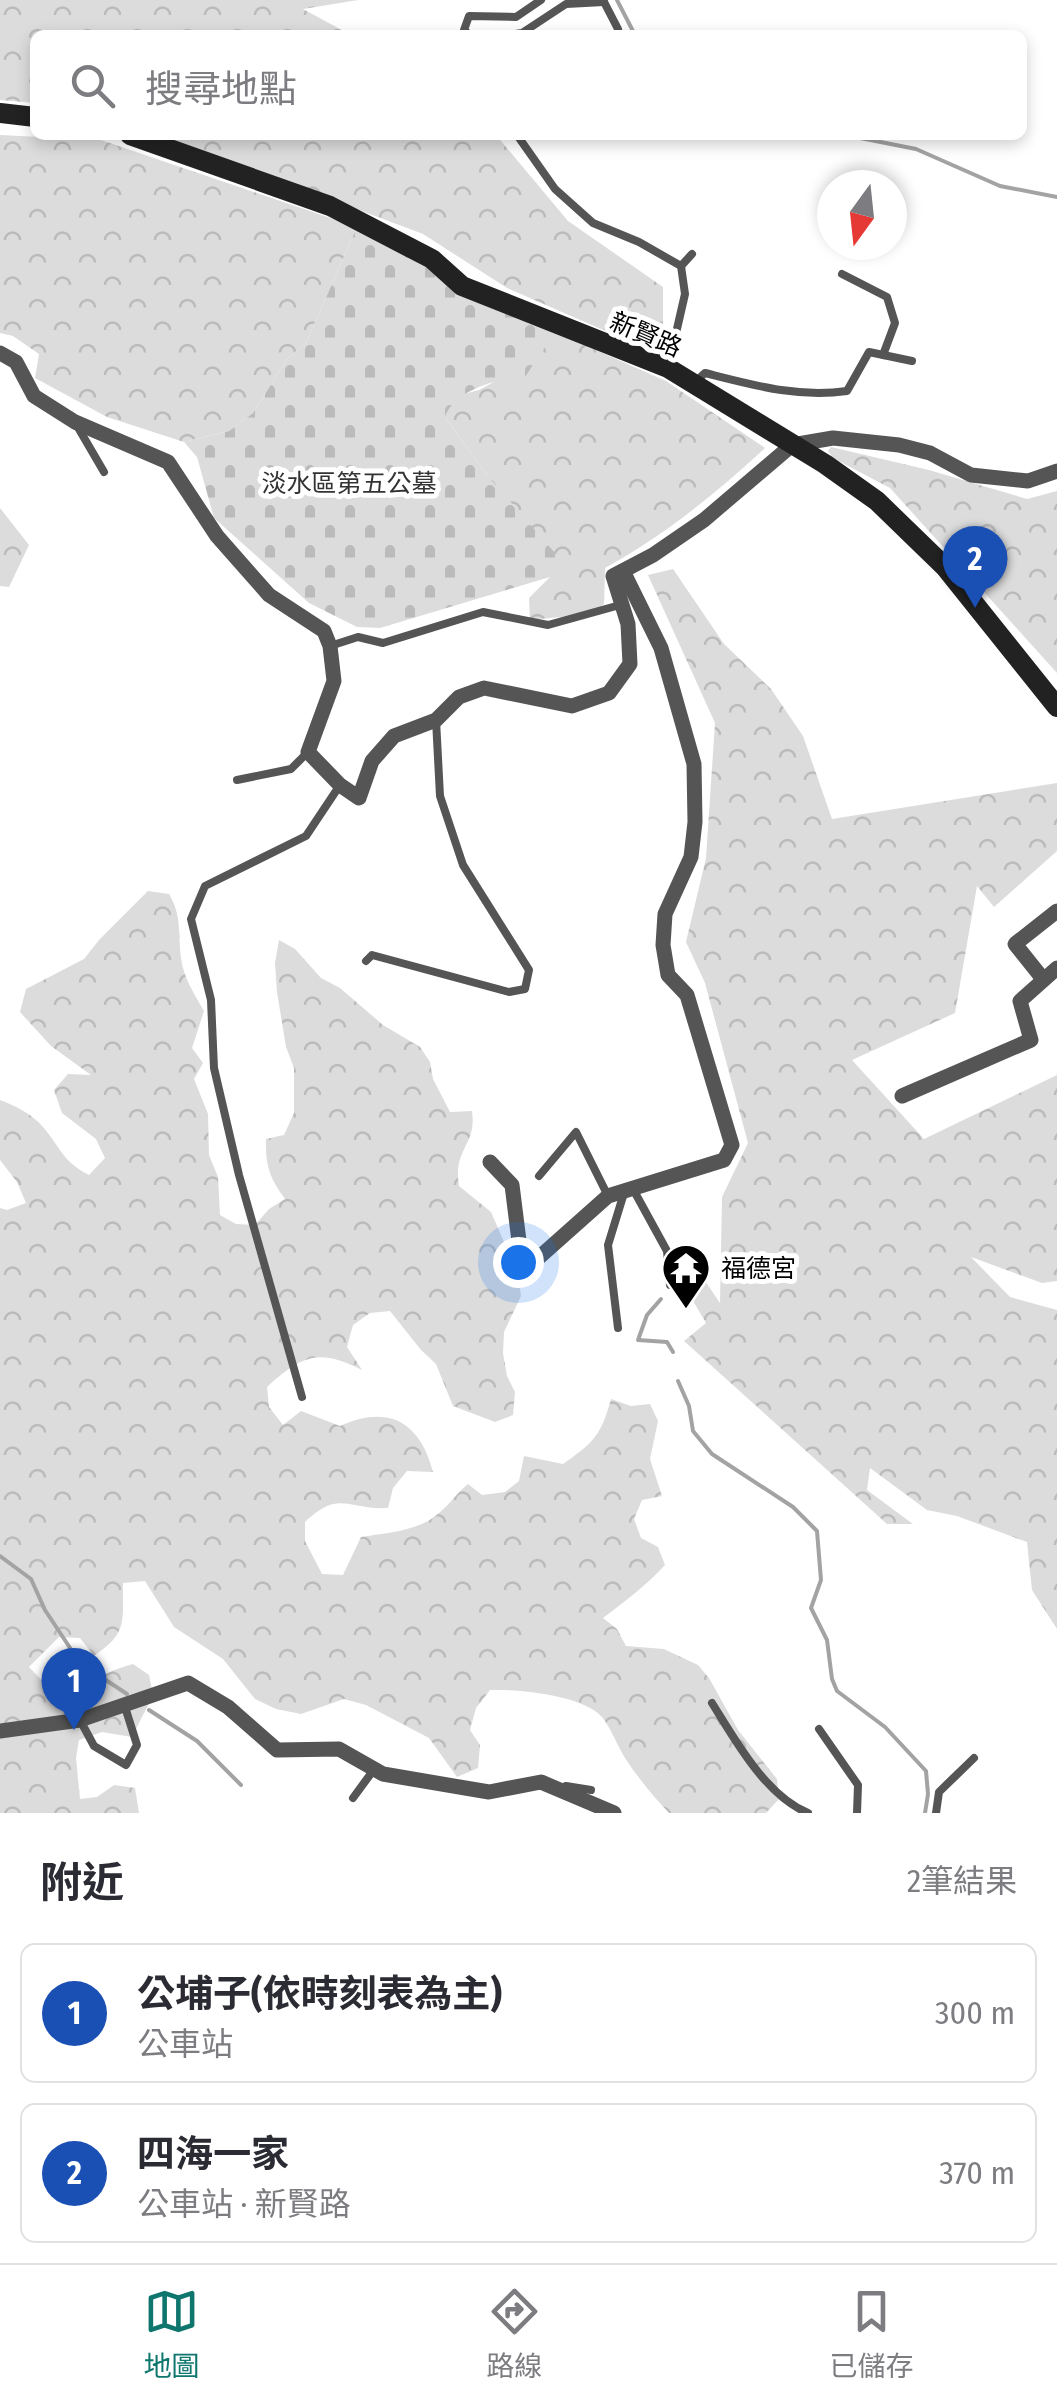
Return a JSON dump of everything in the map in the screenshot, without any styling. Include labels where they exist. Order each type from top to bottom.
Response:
[{"type":"street","points":[[0,113],[30,116]]},
{"type":"street","name":"新賢路","points":[[144,140],[330,206],[432,259],[462,286],[668,368],[826,464],[877,500],[945,566],[1057,707]]},
{"type":"street","points":[[0,353],[16,362],[34,396],[75,422],[168,462],[217,536],[270,595],[324,630],[334,680],[308,752],[358,798],[372,761],[394,736],[436,720],[459,697],[484,688],[572,706],[609,693],[630,664],[628,624],[613,576],[654,555],[704,520],[792,445],[833,438],[899,444],[930,453],[971,475],[1028,481],[1057,471]]},
{"type":"street","points":[[490,1162],[512,1185],[522,1257],[535,1261],[622,1193],[724,1160],[732,1145],[687,995],[668,975],[663,945],[666,914],[691,857],[694,764],[662,648],[623,570]]},
{"type":"street","points":[[1043,979],[1014,944],[1057,911]]},
{"type":"street","points":[[902,1096],[1030,1040],[1020,1001],[1057,968]]},
{"type":"street","points":[[0,1732],[80,1720],[188,1683],[228,1707],[278,1750],[338,1749],[383,1774],[490,1792],[541,1782],[614,1813]]},
{"type":"lane","points":[[464,30],[469,16],[516,17],[541,0]]},
{"type":"lane","points":[[527,30],[566,4],[604,1],[618,30]]},
{"type":"lane","points":[[521,140],[555,189],[593,223],[639,242],[681,266]]},
{"type":"lane","points":[[681,266],[692,254]]},
{"type":"lane","points":[[668,368],[685,294],[681,266]]},
{"type":"lane","points":[[842,274],[887,297],[896,323],[883,355]]},
{"type":"lane","points":[[694,383],[704,373],[774,391],[816,395],[847,391],[868,352],[912,361]]},
{"type":"lane","points":[[75,422],[104,472]]},
{"type":"lane","points":[[330,646],[358,637],[383,642],[483,612],[548,625],[622,604]]},
{"type":"lane","points":[[366,961],[372,955],[509,992],[525,989],[529,970],[463,865],[440,796],[436,720]]},
{"type":"lane","points":[[237,780],[291,769],[308,752]]},
{"type":"lane","points":[[302,1397],[238,1174],[214,1068],[212,1000],[190,918],[205,886],[306,836],[340,785]]},
{"type":"lane","points":[[539,1176],[576,1132],[667,1251],[670,1285]]},
{"type":"lane","points":[[618,1328],[608,1245],[622,1193]]},
{"type":"lane","points":[[712,1703],[744,1754],[792,1806],[808,1813]]},
{"type":"lane","points":[[80,1720],[94,1746],[126,1765],[137,1745],[125,1707]]},
{"type":"lane","points":[[819,1729],[858,1785],[857,1813]]},
{"type":"lane","points":[[936,1813],[939,1792],[974,1758]]},
{"type":"lane","points":[[354,1798],[375,1768]]},
{"type":"lane","points":[[541,1782],[591,1790]]},
{"type":"green space","points":[[0,0],[358,0],[303,9],[342,30],[30,30],[30,103],[0,100]]},
{"type":"green space","points":[[0,135],[30,136],[30,140],[101,140],[357,227],[306,343],[287,359],[253,413],[229,431],[184,442],[107,417],[35,378],[39,354],[13,336],[0,333]]},
{"type":"green space","points":[[173,140],[500,140],[568,221],[663,287],[663,356],[507,288],[423,234]]},
{"type":"green space","name":"淡水區第五公墓","points":[[357,227],[555,332],[525,377],[491,383],[467,393],[445,417],[487,475],[561,560],[550,577],[380,628],[357,627],[309,603],[214,518],[197,457],[184,442],[229,431],[253,413],[287,359],[306,343]]},
{"type":"green space","points":[[555,332],[666,381],[765,448],[689,513],[605,568],[604,604],[591,614],[530,620],[529,598],[550,577],[487,475],[445,417],[449,405],[460,395],[501,378]]},
{"type":"green space","points":[[831,447],[1027,499],[1057,491],[1057,673],[890,488],[833,458],[828,451]]},
{"type":"green space","points":[[0,508],[29,545],[9,587],[0,586]]},
{"type":"green space","points":[[673,569],[724,644],[771,689],[803,736],[832,819],[1057,783],[1057,851],[994,907],[977,886],[955,1013],[852,1060],[924,1139],[1057,1075],[1057,1281],[1042,1283],[971,1257],[1010,1297],[1057,1310],[1057,1629],[1032,1590],[1027,1542],[957,1516],[927,1510],[870,1468],[867,1490],[913,1524],[887,1524],[684,1341],[706,1323],[686,1289],[697,1269],[720,1303],[722,1197],[748,1143],[705,983],[686,942],[706,858],[715,723],[648,575]]},
{"type":"green space","points":[[148,891],[169,894],[173,902],[182,965],[204,1011],[192,1048],[203,1063],[194,1079],[208,1114],[209,1155],[218,1177],[220,1215],[236,1224],[255,1225],[285,1199],[270,1171],[266,1148],[266,1139],[284,1135],[294,1113],[294,1068],[286,1047],[277,992],[275,963],[279,940],[295,949],[321,978],[340,988],[383,1025],[420,1047],[450,1112],[472,1111],[471,1132],[459,1163],[459,1186],[491,1212],[518,1274],[521,1296],[504,1332],[503,1353],[515,1392],[513,1415],[495,1422],[453,1406],[436,1364],[390,1311],[370,1313],[353,1325],[347,1347],[362,1370],[334,1359],[311,1358],[267,1387],[269,1407],[283,1425],[301,1411],[340,1426],[373,1417],[400,1422],[420,1441],[433,1472],[407,1471],[393,1488],[388,1508],[336,1504],[305,1522],[305,1541],[322,1574],[343,1575],[361,1537],[422,1524],[468,1484],[482,1495],[505,1492],[519,1481],[524,1456],[563,1464],[594,1438],[611,1399],[631,1406],[650,1404],[658,1421],[650,1459],[662,1496],[642,1500],[634,1519],[641,1538],[658,1547],[665,1565],[603,1618],[617,1629],[626,1646],[664,1649],[698,1665],[709,1678],[738,1730],[777,1779],[779,1799],[766,1813],[669,1813],[630,1765],[602,1717],[580,1703],[533,1692],[490,1690],[476,1708],[470,1730],[480,1745],[478,1768],[457,1777],[429,1738],[366,1705],[344,1699],[301,1714],[255,1699],[223,1659],[174,1627],[145,1581],[123,1583],[121,1625],[105,1648],[94,1656],[80,1638],[59,1637],[29,1667],[53,1692],[74,1688],[133,1664],[149,1675],[153,1695],[132,1737],[102,1732],[79,1740],[76,1758],[80,1799],[97,1797],[114,1785],[135,1788],[139,1813],[0,1813],[0,1208],[7,1210],[26,1203],[17,1182],[0,1160],[0,1100],[34,1118],[67,1159],[89,1175],[105,1158],[96,1139],[62,1113],[54,1090],[68,1074],[91,1075],[51,1046],[20,1012],[26,989],[84,959]]},
{"type":"waterway","points":[[617,0],[632,30]]},
{"type":"waterway","points":[[870,140],[916,149],[1000,186],[1057,197]]},
{"type":"waterway","points":[[661,1299],[647,1315],[638,1340],[667,1342],[673,1352]]},
{"type":"waterway","points":[[678,1381],[689,1406],[693,1431],[712,1454],[793,1507],[817,1531],[821,1580],[811,1608],[827,1640],[832,1679],[837,1691],[885,1727],[926,1771],[925,1813]]},
{"type":"waterway","points":[[0,1556],[31,1579],[45,1610],[80,1663],[127,1694]]},
{"type":"waterway","points":[[149,1710],[197,1741],[241,1785]]},
{"type":"place","name":"四海一家","points":[[975,608]]},
{"type":"place","name":"福德宮","points":[[686,1310]]},
{"type":"place","name":"公埔子(依時刻表為主)","points":[[74,1730]]}]
